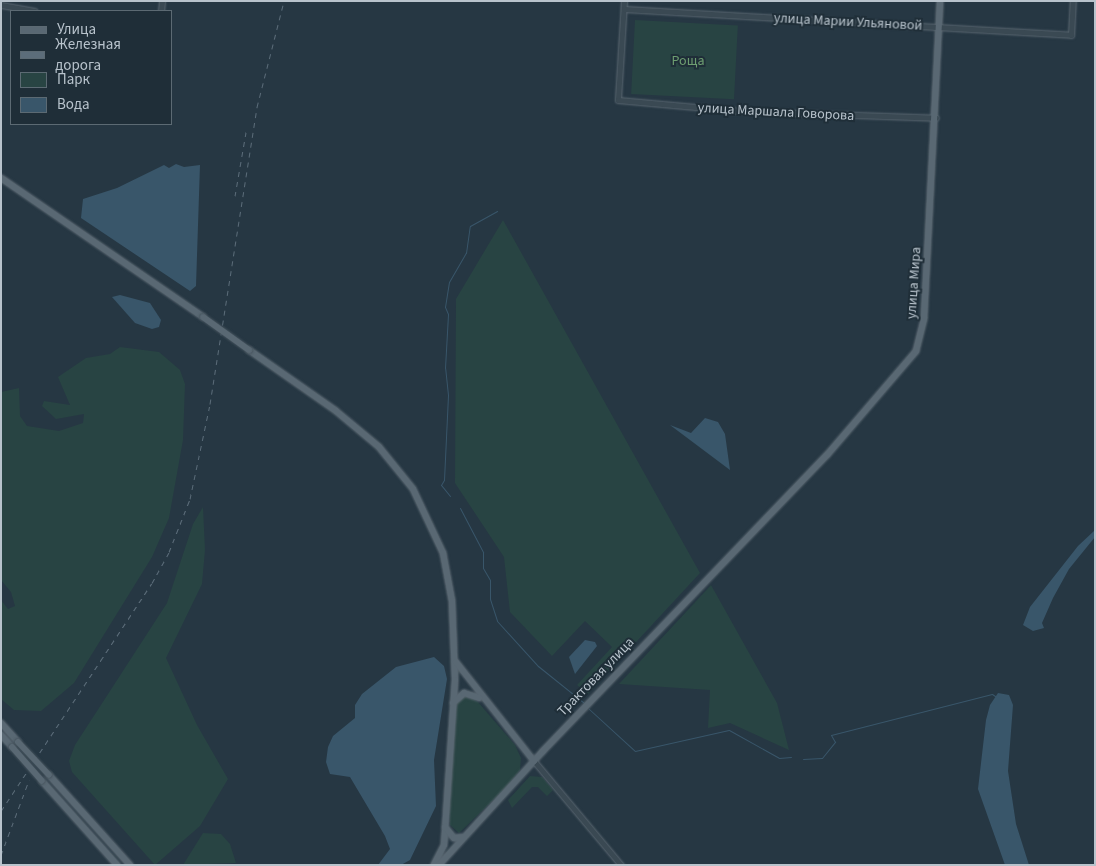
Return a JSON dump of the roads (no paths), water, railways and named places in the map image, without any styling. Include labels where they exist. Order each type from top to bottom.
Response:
[{"type":"main road","name":"улица Мира","points":[[774,510],[904,368],[920,342],[924,318],[936,118],[940,1]]},
{"type":"main road","points":[[1,178],[203,317],[365,435],[391,460],[413,489],[430,520],[444,560],[452,600],[453,704],[446,781],[443,850],[436,864]]},
{"type":"main road","name":"Трактовая улица","points":[[436,864],[467,835],[534,761],[774,510]]},
{"type":"main road","points":[[454,656],[460,670],[534,761]]},
{"type":"main road","points":[[453,704],[459,694],[471,693],[493,711]]},
{"type":"main road","points":[[1,723],[130,865]]},
{"type":"main road","points":[[1,735],[116,865]]},
{"type":"main road","points":[[445,827],[454,838],[467,835]]},
{"type":"street","points":[[624,1],[624,9]]},
{"type":"street","name":"улица Марии Ульяновой","points":[[624,9],[1071,35],[1073,1]]},
{"type":"street","points":[[1,5],[28,10]]},
{"type":"street","name":"улица Маршала Говорова","points":[[624,9],[618,100],[740,111],[936,118]]},
{"type":"street","points":[[534,761],[621,865]]},
{"type":"water","points":[[176,164],[184,167],[200,165],[196,286],[190,291],[81,218],[83,199],[117,188],[164,165],[169,168]]},
{"type":"water","points":[[120,295],[150,303],[161,320],[159,327],[152,329],[135,323],[112,297]]},
{"type":"water","points":[[705,418],[718,422],[725,434],[730,470],[670,425],[691,433]]},
{"type":"water","points":[[1095,530],[1095,537],[1069,569],[1053,598],[1042,623],[1044,628],[1033,631],[1023,625],[1030,607],[1078,546]]},
{"type":"water","points":[[585,640],[595,642],[597,646],[575,674],[569,657]]},
{"type":"water","points":[[434,657],[444,666],[447,679],[434,760],[436,806],[410,860],[401,865],[378,865],[390,849],[385,836],[350,777],[330,774],[326,762],[328,747],[333,736],[355,718],[355,705],[362,694],[396,667]]},
{"type":"water","points":[[998,693],[1009,695],[1013,705],[1008,771],[1016,824],[1029,865],[1005,865],[978,789],[986,720],[990,705]]},
{"type":"waterway","points":[[450,496],[441,485],[444,480],[448,395],[445,368],[448,314],[445,307],[449,282],[466,253],[470,226],[497,211]]},
{"type":"waterway","points":[[460,508],[483,552],[483,568],[490,580],[490,599],[497,621],[538,666],[584,703]]},
{"type":"waterway","points":[[803,759],[822,758],[835,742],[831,735],[992,694],[995,696]]},
{"type":"waterway","points":[[589,709],[635,751],[729,730],[779,758],[791,757]]},
{"type":"railway","points":[[1,811],[152,583],[169,552],[190,499],[210,404],[257,107],[284,1]]},
{"type":"railway","points":[[235,196],[246,132]]},
{"type":"railway","points":[[1,855],[29,780]]},
{"type":"park label","name":"Роща","points":[[688,61]]}]
